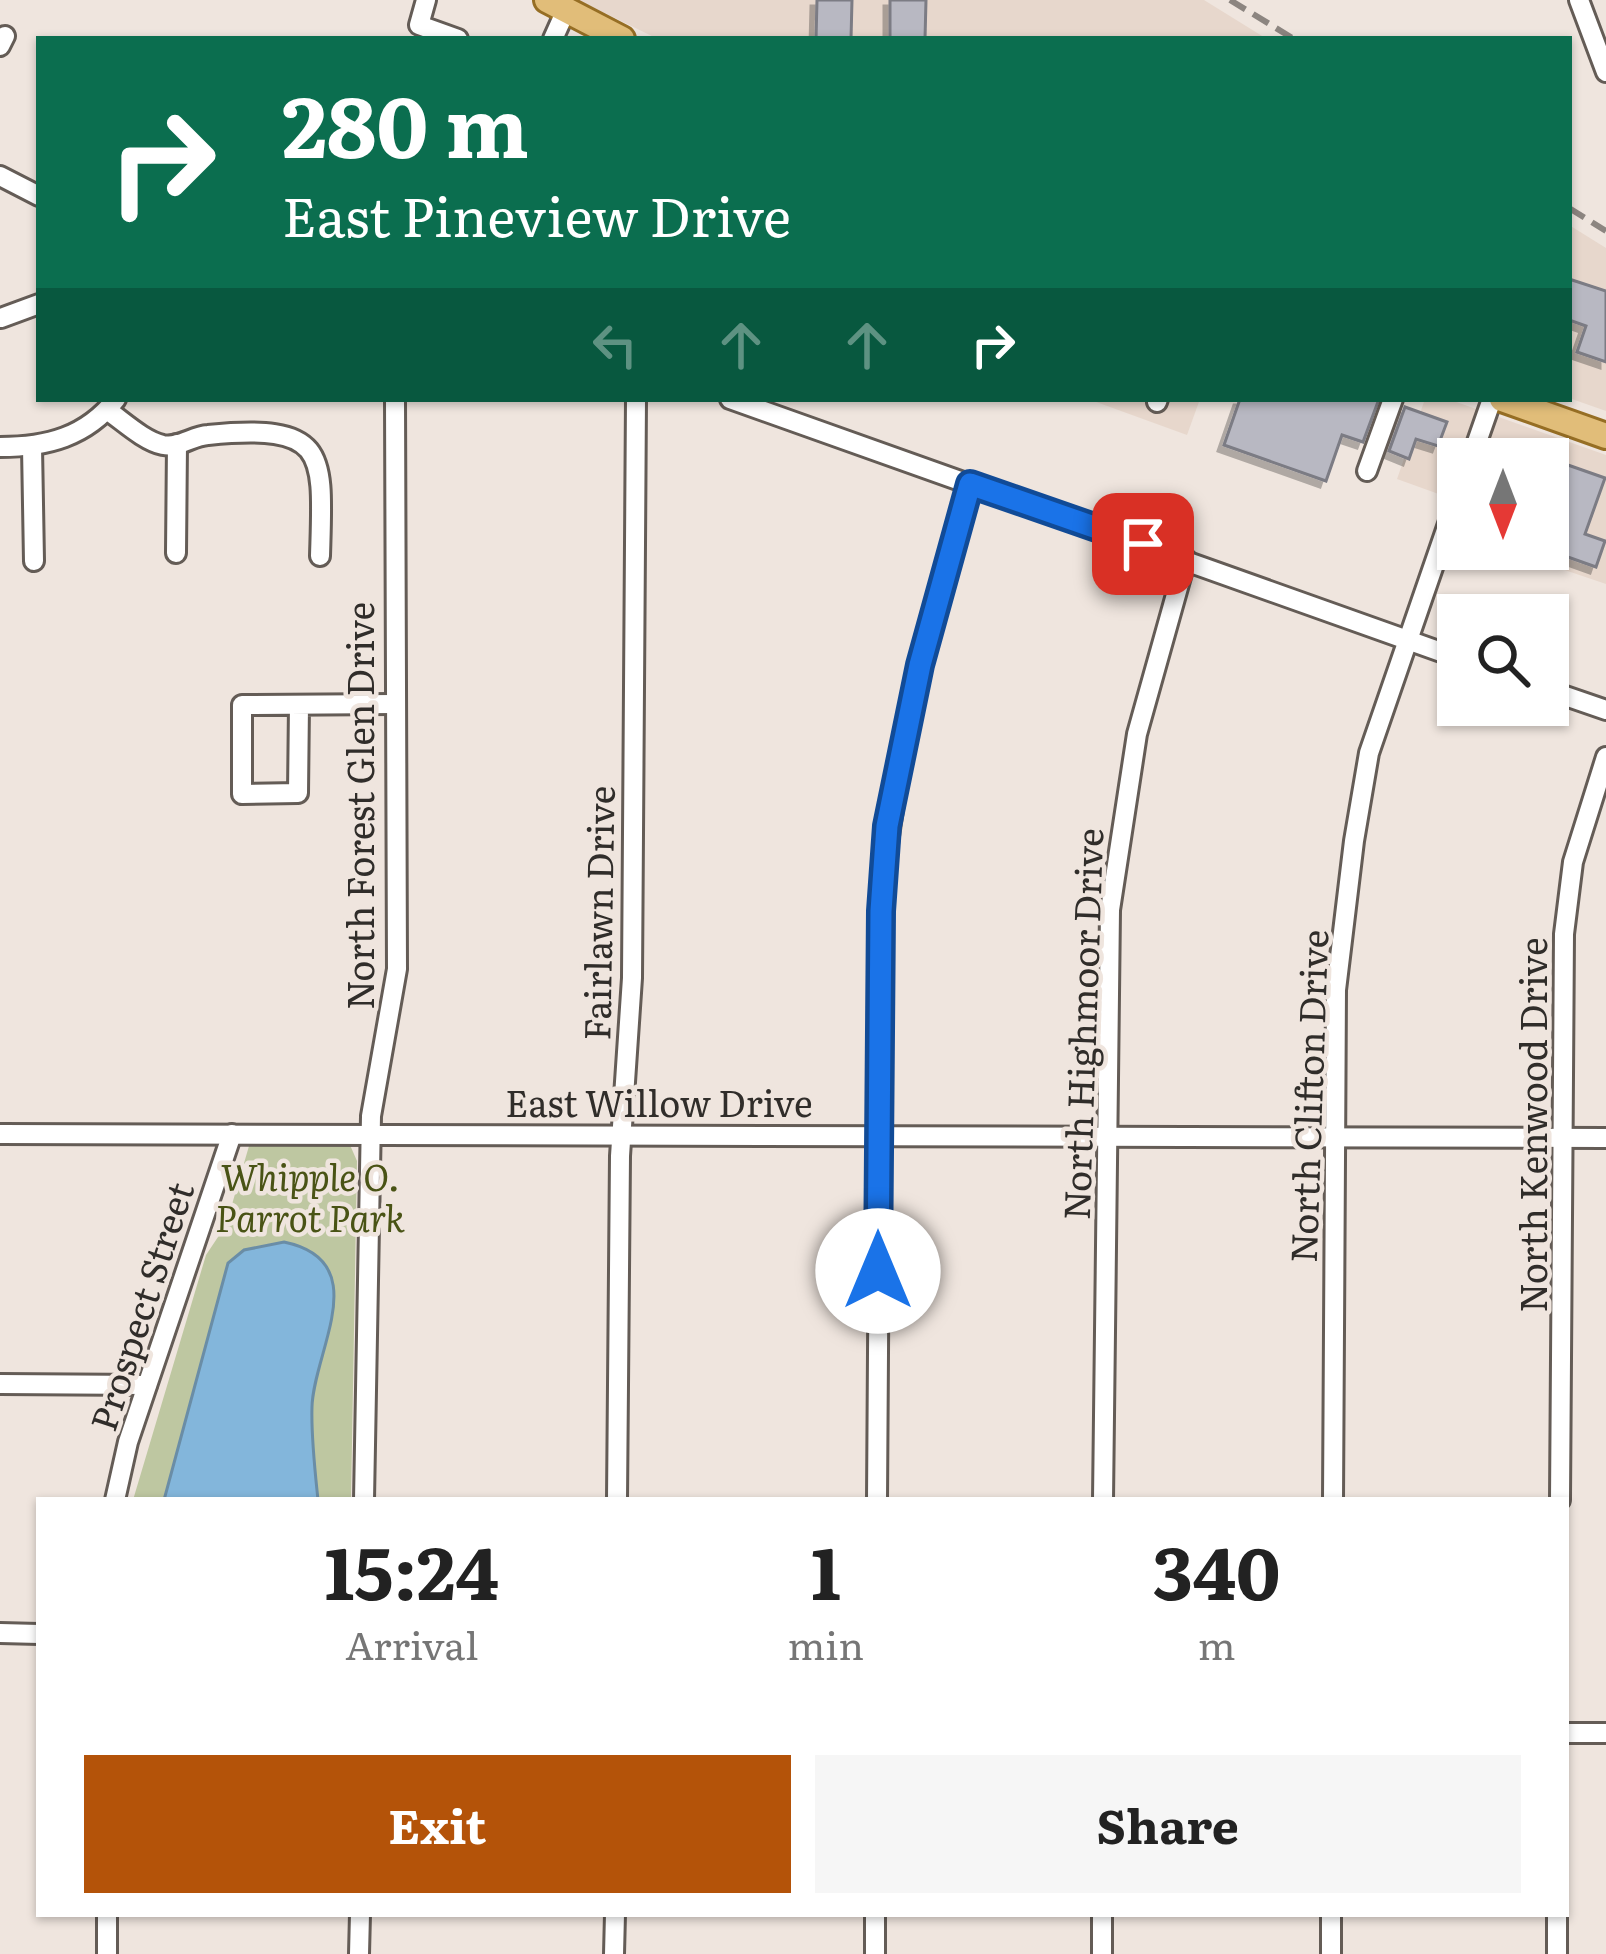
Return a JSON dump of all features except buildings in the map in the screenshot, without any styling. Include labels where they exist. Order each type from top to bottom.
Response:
[{"type":"main road","points":[[556,5],[616,36]]},
{"type":"main road","points":[[1510,402],[1606,436]]},
{"type":"street","points":[[426,0],[419,25],[450,36]]},
{"type":"street","points":[[1579,0],[1606,72]]},
{"type":"street","points":[[553,36],[556,5]]},
{"type":"street","points":[[0,176],[36,194]]},
{"type":"street","points":[[1,318],[36,305]]},
{"type":"street","name":"North Forest Glen Drive","points":[[364,1497],[370,1133],[397,969],[395,402]]},
{"type":"street","name":"Fairlawn Drive","points":[[616,1497],[622,1133],[632,978],[636,402]]},
{"type":"street","points":[[738,402],[1437,651]]},
{"type":"street","points":[[1367,471],[1392,402]]},
{"type":"street","points":[[1478,438],[1491,402]]},
{"type":"street","points":[[0,447],[61,441],[112,405],[158,444],[177,444],[203,435],[292,437],[312,450],[322,470],[320,556]]},
{"type":"street","points":[[176,554],[177,444]]},
{"type":"street","points":[[32,447],[34,561]]},
{"type":"street","points":[[877,1497],[878,1133],[887,826],[920,665],[970,484]]},
{"type":"street","name":"North Clifton Drive","points":[[1333,1497],[1336,990],[1369,753],[1437,555]]},
{"type":"street","name":"North Highmoor Drive","points":[[1103,1497],[1110,910],[1122,812],[1186,559]]},
{"type":"street","points":[[1569,697],[1606,710]]},
{"type":"street","points":[[299,705],[298,794],[242,794],[242,706],[299,705],[394,704]]},
{"type":"street","name":"North Kenwood Drive","points":[[1560,1497],[1564,934],[1573,862],[1606,757]]},
{"type":"street","name":"East Willow Drive","points":[[0,1133],[1335,1133],[1606,1138]]},
{"type":"street","name":"Prospect Street","points":[[116,1497],[147,1385],[232,1133]]},
{"type":"street","points":[[0,1384],[147,1385]]},
{"type":"street","points":[[0,1633],[36,1634]]},
{"type":"street","points":[[1569,1733],[1606,1733]]},
{"type":"street","points":[[107,1917],[107,1954]]},
{"type":"street","points":[[359,1954],[360,1917]]},
{"type":"street","points":[[614,1917],[614,1954]]},
{"type":"street","points":[[875,1917],[875,1954]]},
{"type":"street","points":[[1102,1917],[1102,1954]]},
{"type":"street","points":[[1331,1917],[1331,1954]]},
{"type":"street","points":[[1557,1917],[1557,1954]]},
{"type":"shaded area","points":[[578,0],[1204,0],[1262,36],[652,36]]},
{"type":"shaded area","points":[[1572,227],[1606,248],[1606,411],[1572,399]]},
{"type":"shaded area","points":[[1096,402],[1199,402],[1187,435]]},
{"type":"shaded area","points":[[1424,402],[1456,402],[1558,438],[1437,438],[1437,493],[1397,479]]},
{"type":"shaded area","points":[[1569,442],[1606,455],[1606,584],[1565,570],[1569,570]]},
{"type":"green space","name":"Whipple O. Parrot Park","points":[[350,1145],[357,1161],[351,1497],[134,1497],[206,1255],[226,1225],[249,1146]]},
{"type":"water","points":[[284,1242],[312,1252],[327,1268],[334,1288],[312,1407],[318,1497],[165,1497],[228,1263],[244,1250]]},
{"type":"railway","points":[[1230,0],[1289,36]]},
{"type":"railway","points":[[1572,210],[1606,231]]},
{"type":"route","points":[[878,1271],[881,911],[887,826],[920,665],[970,484],[1143,544]]}]
